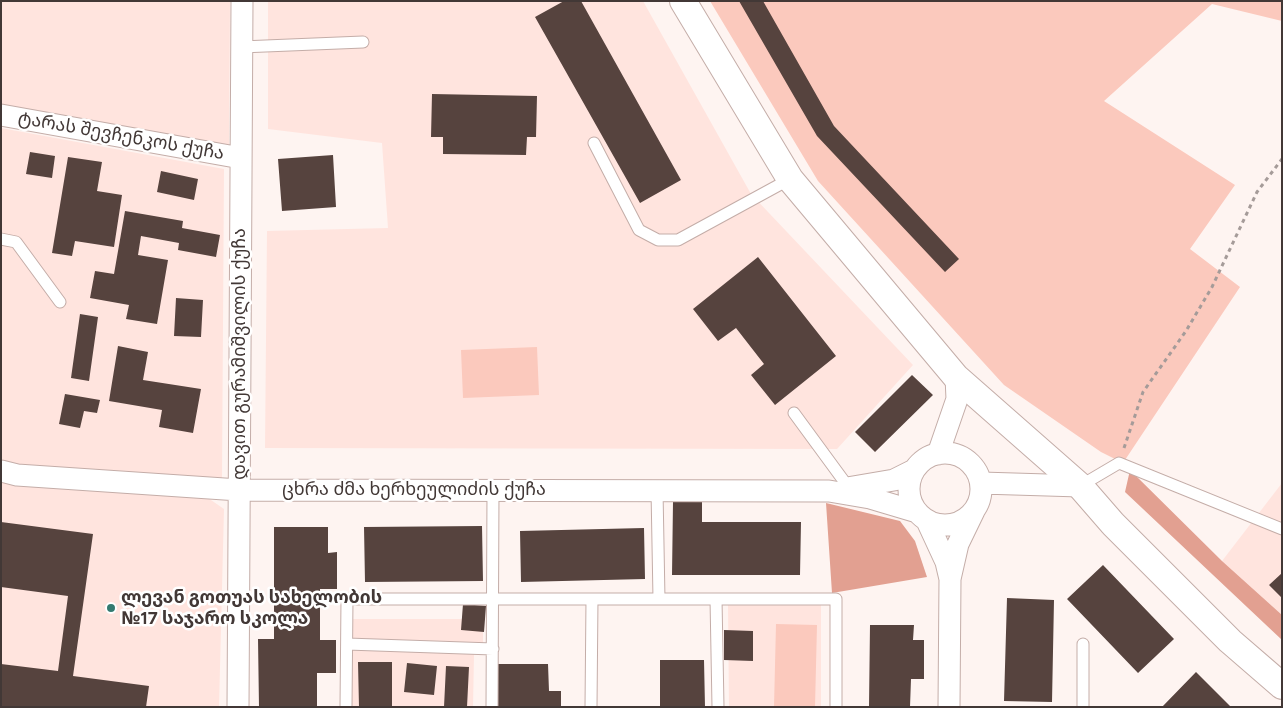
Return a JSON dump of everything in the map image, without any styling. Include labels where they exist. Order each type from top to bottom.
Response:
[{"type":"street","name":"დავით გურამიშვილის ქუჩა","points":[[238,707],[242,1]]},
{"type":"street","points":[[682,1],[790,180],[956,377],[1080,486],[1113,524],[1230,641],[1282,686]]},
{"type":"street","name":"ტარას შევჩენკოს ქუჩა","points":[[1,115],[241,158]]},
{"type":"street","points":[[938,454],[956,399],[956,377]]},
{"type":"street","points":[[949,707],[950,579],[958,544],[975,510],[981,483],[973,466],[963,458],[938,454],[926,458],[914,470],[909,486],[911,500],[922,516],[946,562],[950,579]]},
{"type":"street","name":"ცხრა ძმა ხერხეულიძის ქუჩა","points":[[1,471],[17,475],[239,490],[493,491],[839,489],[894,480],[914,470]]},
{"type":"street","points":[[981,483],[1080,486]]},
{"type":"street","name":"ცხრა ძმა ხერხეულიძის ქუჩა","points":[[839,489],[922,516]]},
{"type":"street","points":[[922,516],[943,525],[960,522],[975,510]]},
{"type":"lane","points":[[241,47],[363,42]]},
{"type":"lane","points":[[594,143],[638,230],[658,240],[678,240],[790,180]]},
{"type":"lane","points":[[1,238],[16,242],[60,302]]},
{"type":"lane","points":[[794,413],[839,489]]},
{"type":"lane","points":[[1080,486],[1119,462],[1282,529]]},
{"type":"lane","points":[[657,490],[659,599]]},
{"type":"lane","points":[[492,707],[493,491]]},
{"type":"lane","points":[[346,707],[347,599],[836,599],[836,707]]},
{"type":"lane","points":[[591,707],[592,599]]},
{"type":"lane","points":[[716,599],[718,707]]},
{"type":"lane","points":[[347,644],[493,649]]},
{"type":"lane","points":[[1083,644],[1083,707]]},
{"type":"path","points":[[1119,462],[1143,392],[1186,331],[1212,287],[1257,192],[1282,159]]},
{"type":"shaded area","points":[[1,1],[230,1],[229,145],[1,104]]},
{"type":"shaded area","points":[[268,1],[643,1],[751,194],[913,365],[837,449],[265,448],[267,231],[388,228],[382,143],[268,129]]},
{"type":"shaded area","points":[[710,1],[1282,1],[1282,21],[1212,4],[1104,101],[1235,185],[1190,249],[1240,287],[1123,463],[1101,452],[1004,385],[818,181]]},
{"type":"shaded area","points":[[1,128],[224,169],[222,479],[15,464],[1,461]]},
{"type":"shaded area","points":[[537,347],[539,395],[463,398],[461,350]]},
{"type":"shaded area","points":[[1130,470],[1222,561],[1282,615],[1282,640],[1125,492]]},
{"type":"shaded area","name":"ლევან გოთუას სახელობის №17 საჯარო სკოლა","points":[[1,478],[208,498],[224,509],[219,707],[1,707]]},
{"type":"shaded area","points":[[1282,483],[1282,615],[1222,561]]},
{"type":"shaded area","points":[[826,503],[900,521],[915,541],[927,577],[832,593]]},
{"type":"shaded area","points":[[728,605],[821,605],[821,707],[729,707]]},
{"type":"shaded area","points":[[352,619],[483,619],[483,649],[474,655],[473,707],[352,707]]},
{"type":"shaded area","points":[[776,624],[817,625],[815,707],[774,707]]},
{"type":"building","points":[[564,1],[581,1],[681,180],[640,203],[535,17]]},
{"type":"building","points":[[739,1],[763,1],[834,126],[959,259],[945,272],[817,136]]},
{"type":"building","points":[[432,94],[537,96],[536,137],[527,137],[526,155],[443,154],[443,137],[431,137]]},
{"type":"building","points":[[30,152],[55,156],[52,178],[26,174]]},
{"type":"building","points":[[333,155],[336,207],[282,211],[278,159]]},
{"type":"building","points":[[68,157],[102,162],[97,191],[122,195],[114,247],[75,241],[72,256],[52,253]]},
{"type":"building","points":[[161,171],[198,179],[194,200],[157,192]]},
{"type":"building","points":[[125,211],[183,221],[182,228],[220,235],[216,257],[178,250],[179,243],[141,236],[138,255],[168,260],[157,324],[126,319],[129,305],[90,298],[95,271],[114,274]]},
{"type":"building","points":[[758,257],[836,356],[775,405],[751,375],[764,364],[736,328],[718,341],[693,309]]},
{"type":"building","points":[[176,298],[203,300],[201,337],[174,336]]},
{"type":"building","points":[[80,314],[98,317],[89,381],[71,378]]},
{"type":"building","points":[[118,346],[148,352],[143,380],[201,389],[193,433],[159,427],[162,410],[109,401]]},
{"type":"building","points":[[912,375],[933,395],[875,452],[855,432]]},
{"type":"building","points":[[65,394],[100,400],[97,413],[84,411],[80,428],[59,424]]},
{"type":"building","points":[[673,502],[702,502],[702,522],[801,522],[800,575],[672,575]]},
{"type":"building","points":[[1,522],[93,534],[73,676],[149,686],[146,707],[1,707],[1,664],[58,671],[68,596],[1,587]]},
{"type":"building","points":[[482,526],[483,581],[365,582],[364,527]]},
{"type":"building","points":[[274,527],[328,527],[328,553],[337,552],[337,589],[320,589],[320,640],[336,640],[336,673],[317,673],[317,707],[259,707],[258,639],[274,639]]},
{"type":"building","points":[[644,528],[645,579],[521,582],[520,531]]},
{"type":"building","points":[[1103,565],[1174,639],[1138,673],[1067,599]]},
{"type":"building","points":[[1282,573],[1282,598],[1269,585]]},
{"type":"building","points":[[1007,598],[1054,600],[1052,702],[1004,701]]},
{"type":"building","points":[[463,604],[486,606],[484,632],[461,630]]},
{"type":"building","points":[[870,625],[914,625],[913,640],[924,640],[924,679],[911,679],[910,707],[869,707]]},
{"type":"building","points":[[724,630],[753,631],[753,661],[724,660]]},
{"type":"building","points":[[660,660],[704,660],[705,707],[660,707]]},
{"type":"building","points":[[358,662],[392,662],[392,707],[359,707]]},
{"type":"building","points":[[407,663],[437,666],[434,695],[404,692]]},
{"type":"building","points":[[497,664],[548,664],[549,691],[561,691],[561,707],[498,707]]},
{"type":"building","points":[[446,666],[469,667],[467,707],[444,707]]},
{"type":"building","points":[[1196,672],[1231,707],[1162,707]]},
{"type":"place","name":"ლევან გოთუას სახელობის №17 საჯარო სკოლა","points":[[111,608]]}]
